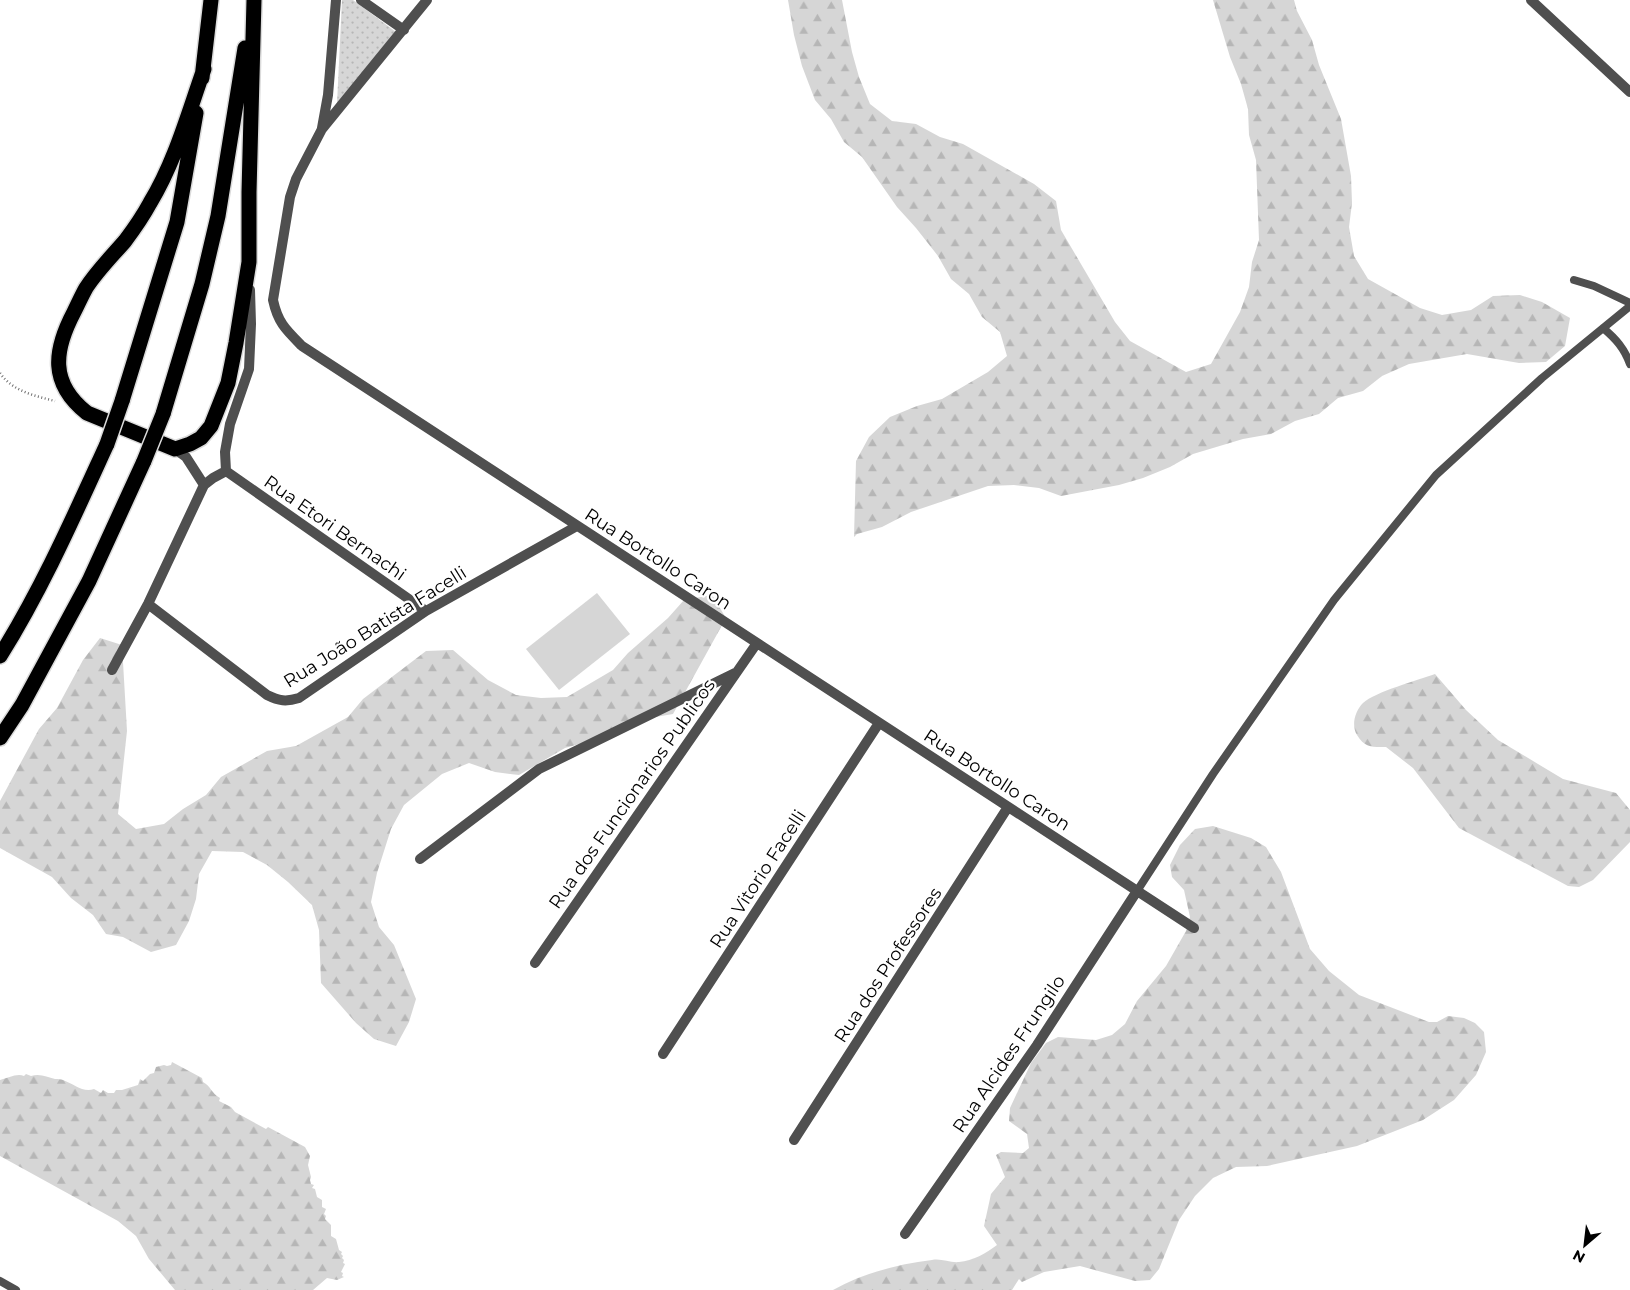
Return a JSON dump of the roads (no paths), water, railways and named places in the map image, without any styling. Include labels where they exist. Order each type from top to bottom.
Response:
[{"type":"highway","points":[[0,656],[14,634],[64,538],[107,444],[122,401],[177,222],[204,69],[210,0]]},
{"type":"highway","points":[[204,69],[170,164],[150,203],[126,239],[86,288],[65,328],[58,356],[60,376],[66,391],[76,404],[87,413],[175,449],[201,438],[211,426],[228,383],[236,344],[248,262],[253,0]]},
{"type":"highway","points":[[0,738],[22,705],[89,581],[144,461],[163,414],[202,284],[218,216],[253,0]]},
{"type":"street","points":[[322,129],[328,95],[336,0]]},
{"type":"street","points":[[361,0],[404,30]]},
{"type":"street","points":[[322,129],[428,0]]},
{"type":"street","points":[[1531,0],[1630,92]]},
{"type":"street","name":"Rua Bortollo Caron","points":[[322,129],[296,179],[290,197],[273,300],[276,315],[287,332],[302,346],[1194,928]]},
{"type":"street","points":[[112,670],[148,604],[204,486],[226,470],[225,452],[230,424],[249,369],[251,324],[248,262]]},
{"type":"street","points":[[175,449],[186,457],[204,486]]},
{"type":"street","name":"Rua Etori Bernachi","points":[[226,470],[426,611]]},
{"type":"street","name":"Rua João Batista Facelli","points":[[148,604],[267,695],[277,700],[288,701],[299,698],[426,611],[577,526]]},
{"type":"street","name":"Rua dos Funcionarios Publicos","points":[[535,963],[757,643]]},
{"type":"street","points":[[420,859],[539,770],[736,673]]},
{"type":"street","name":"Rua Vitorio Facelli","points":[[663,1054],[879,723]]},
{"type":"street","name":"Rua dos Professores","points":[[794,1140],[1008,807]]},
{"type":"street","name":"Rua Alcides Frungilo","points":[[905,1234],[1037,1045],[1137,891]]},
{"type":"lane","points":[[1137,891],[1213,774],[1334,600],[1430,482],[1542,378],[1630,304],[1594,286],[1574,280]]},
{"type":"lane","points":[[1603,328],[1616,339],[1626,353],[1630,364]]},
{"type":"lane","points":[[0,1281],[16,1290]]}]
